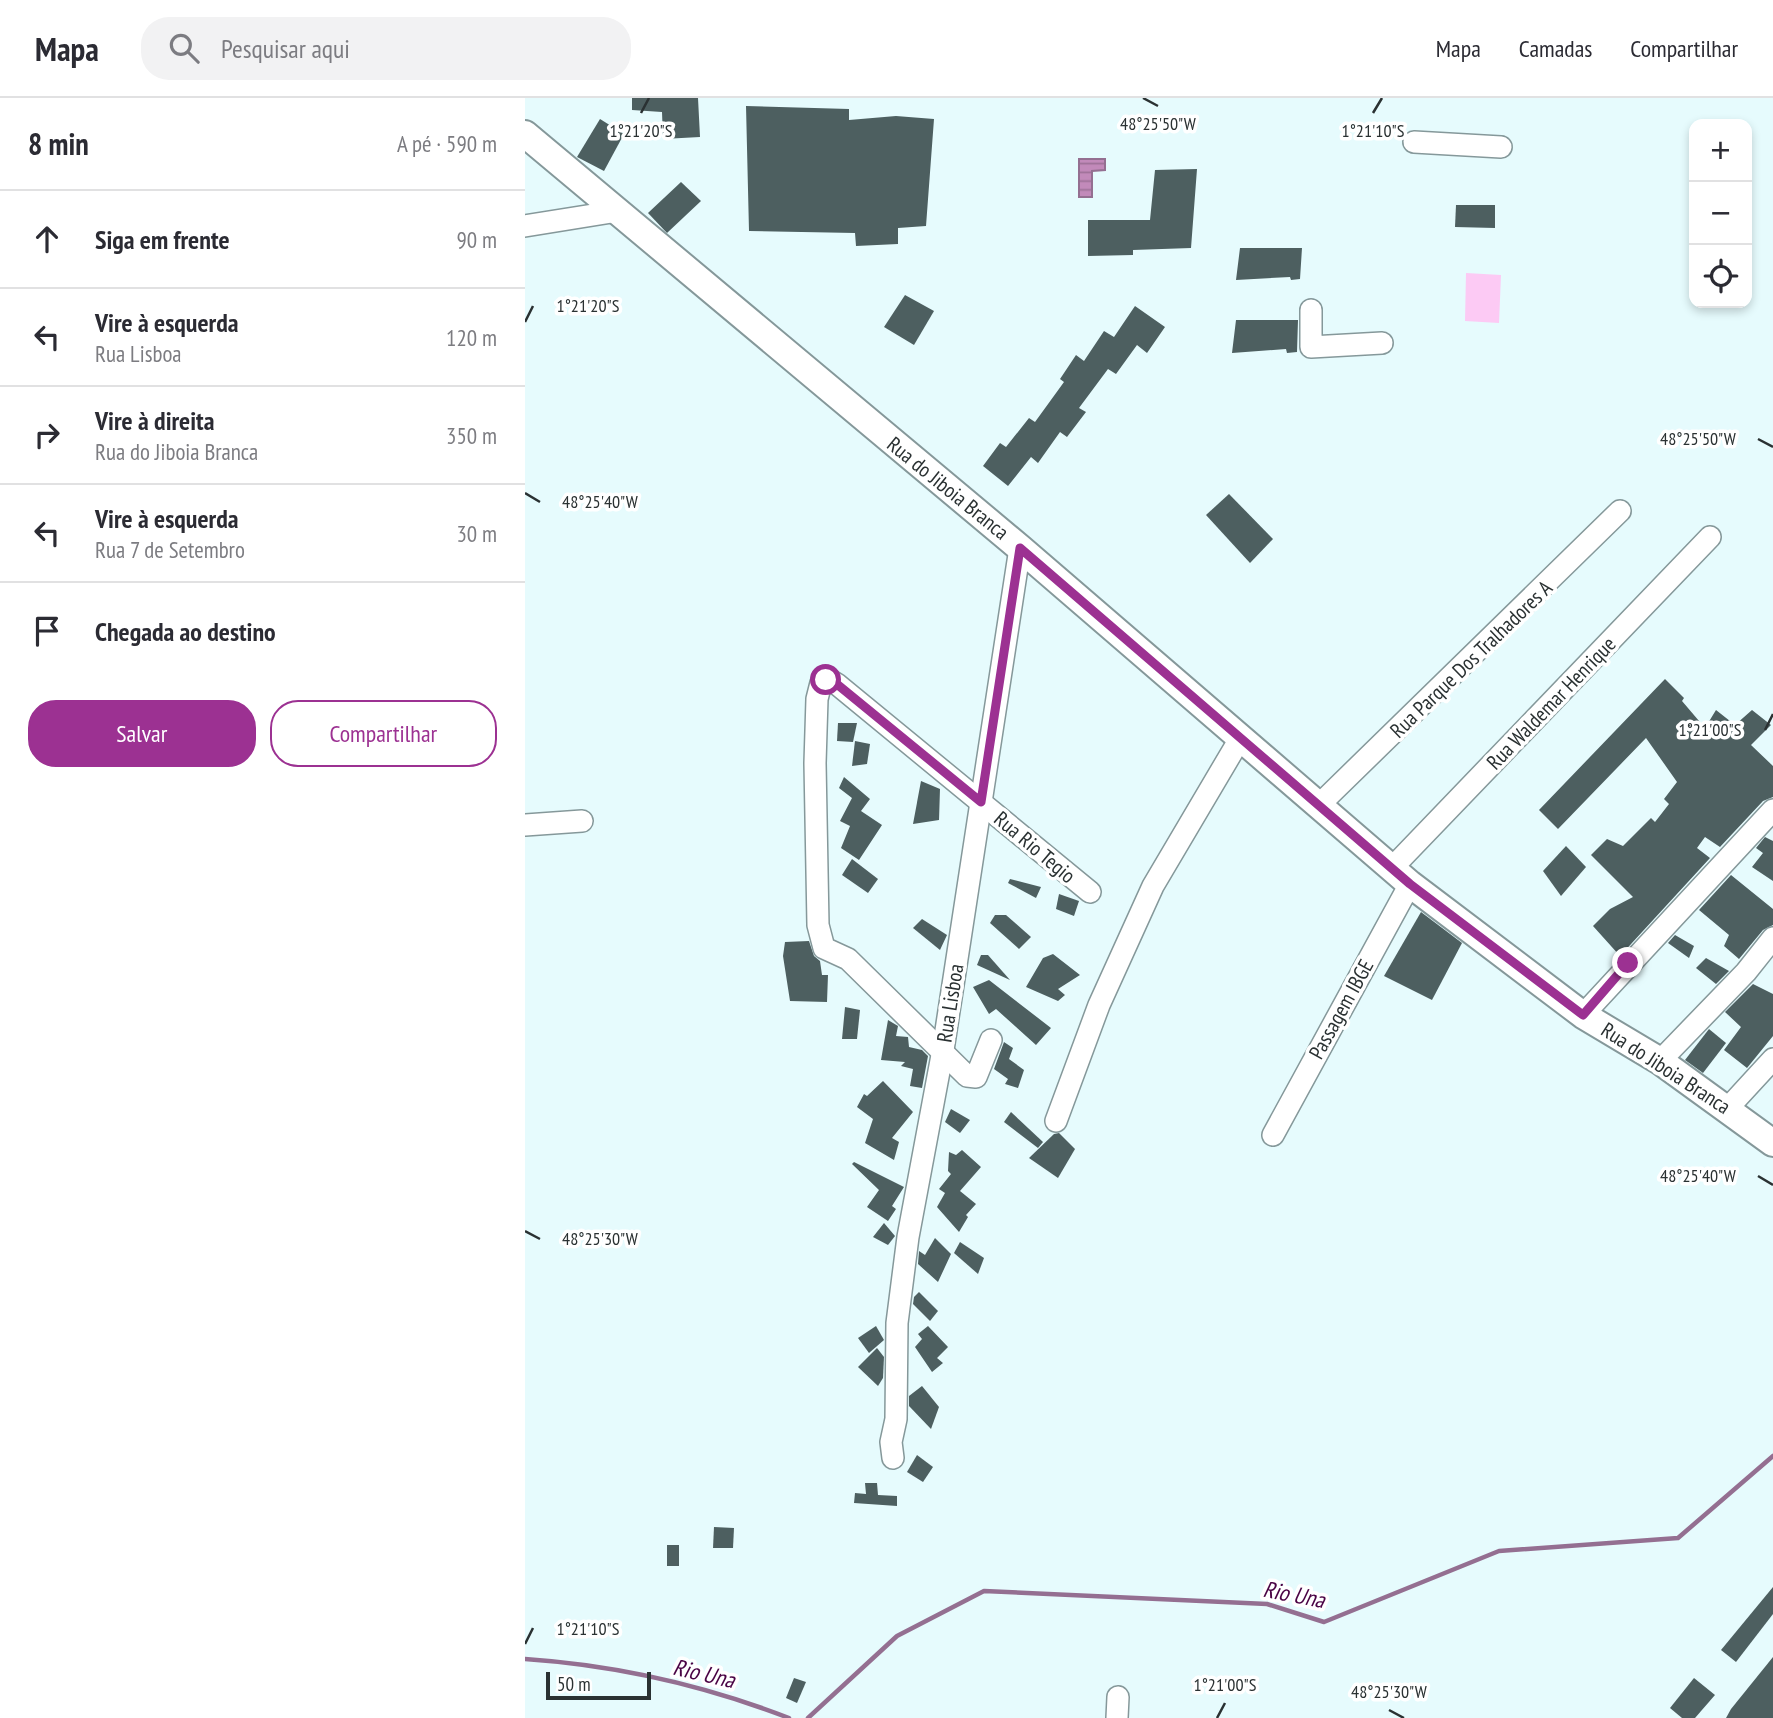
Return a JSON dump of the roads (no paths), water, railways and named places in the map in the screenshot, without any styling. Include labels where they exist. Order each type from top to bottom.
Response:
[{"type":"main road","name":"Rua do Jiboia Branca","points":[[525,134],[1020,548],[1401,876],[1583,1015],[1660,1061],[1773,1143]]},
{"type":"street","points":[[1414,142],[1501,147]]},
{"type":"street","points":[[525,226],[618,211]]},
{"type":"street","points":[[1311,310],[1311,347],[1382,344]]},
{"type":"street","name":"Rua Parque Dos Tralhadores A","points":[[1319,805],[1620,511]]},
{"type":"street","name":"Rua Waldemar Henrique","points":[[1401,876],[1710,537]]},
{"type":"street","name":"Rua Lisboa","points":[[893,1458],[891,1442],[896,1419],[897,1323],[908,1237],[943,1049],[1020,548]]},
{"type":"street","name":"Rua Rio Tegio","points":[[943,1049],[848,958],[824,948],[818,925],[815,763],[817,699],[821,683],[830,680],[838,685],[1090,892]]},
{"type":"street","points":[[1056,1121],[1099,1005],[1153,886],[1241,737]]},
{"type":"street","points":[[1583,1015],[1773,810]]},
{"type":"street","points":[[525,825],[582,821]]},
{"type":"street","name":"Passagem IBGE","points":[[1273,1135],[1401,876]]},
{"type":"street","points":[[1660,1061],[1746,972],[1773,938]]},
{"type":"street","points":[[943,1049],[967,1076],[974,1078],[991,1040]]},
{"type":"street","points":[[1728,1108],[1773,1059]]},
{"type":"waterway","name":"Rio Una","points":[[808,1718],[897,1636],[984,1591],[1267,1604],[1324,1622],[1499,1551],[1678,1538],[1773,1456]]},
{"type":"waterway","name":"Rio Una","points":[[525,1659],[592,1666],[659,1679],[725,1696],[789,1718]]}]
